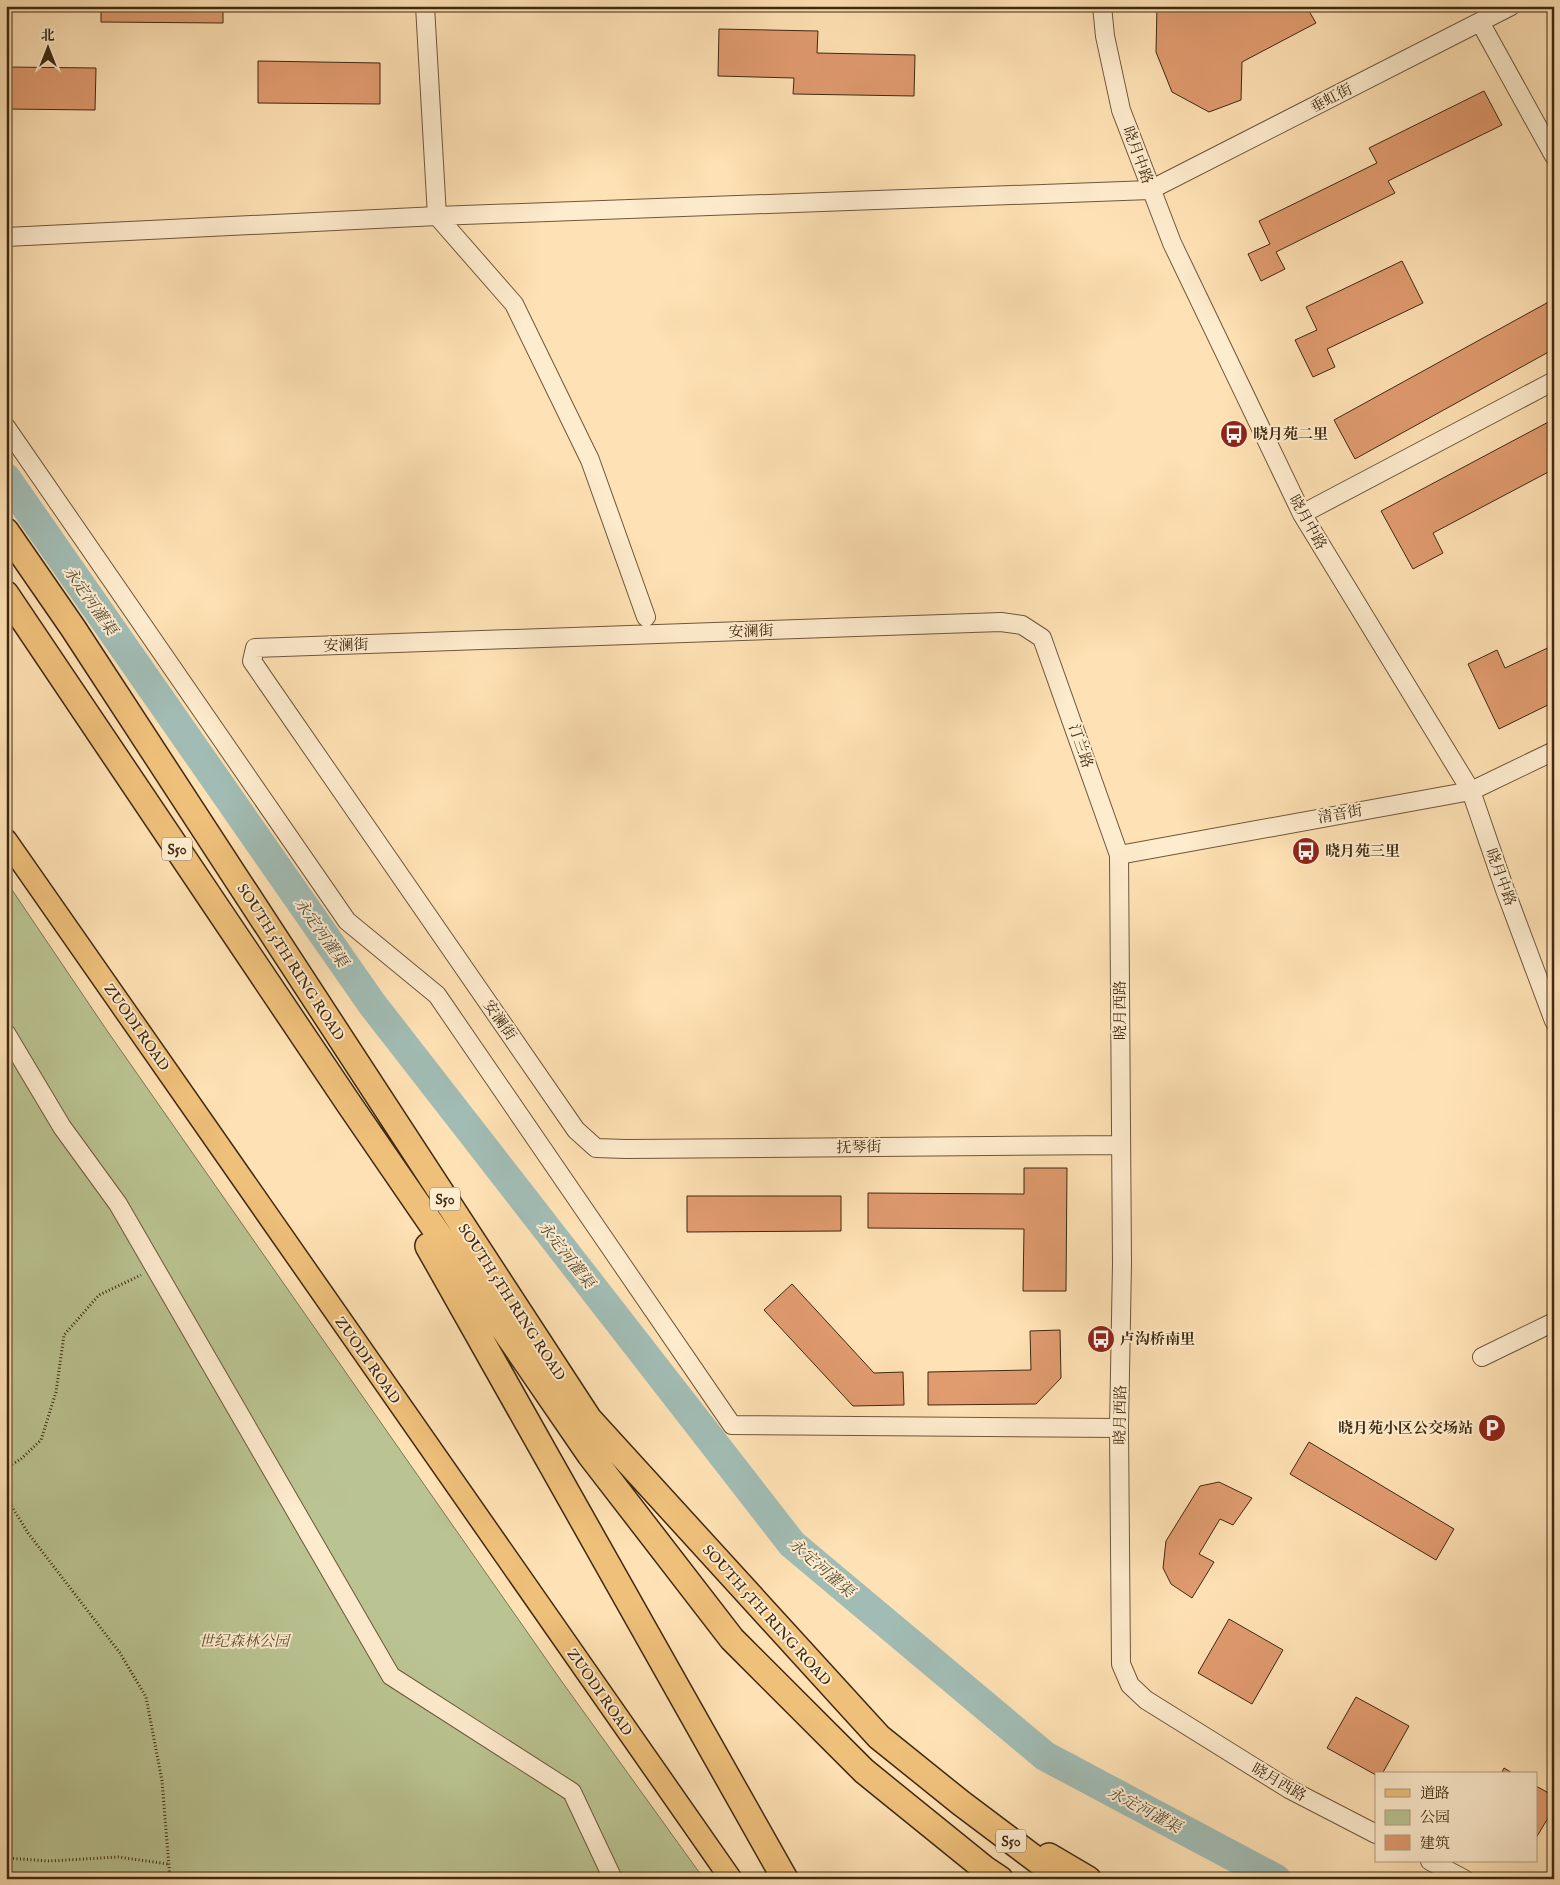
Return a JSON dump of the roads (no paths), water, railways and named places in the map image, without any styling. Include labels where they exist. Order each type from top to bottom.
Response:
[{"type":"highway","name":"SOUTH 5TH RING ROAD","points":[[6,531],[73,628],[589,1420],[880,1737],[1062,1879]]},
{"type":"highway","name":"SOUTH 5TH RING ROAD","points":[[6,594],[349,1104],[590,1455],[732,1639],[864,1771],[977,1863],[1000,1879]]},
{"type":"highway","points":[[349,1104],[785,1879]]},
{"type":"highway","points":[[961,1802],[1088,1879]]},
{"type":"main road","name":"ZUODI ROAD","points":[[6,840],[731,1879]]},
{"type":"street","points":[[425,6],[437,216],[514,304],[590,460],[646,617]]},
{"type":"street","name":"晓月中路","points":[[1102,6],[1105,36],[1121,110],[1150,190],[1172,243],[1302,514],[1470,791],[1554,1020]]},
{"type":"street","name":"垂虹街","points":[[1150,190],[1511,6]]},
{"type":"street","points":[[1480,22],[1554,156]]},
{"type":"street","points":[[6,237],[437,216],[1150,190]]},
{"type":"street","points":[[1302,514],[1554,381]]},
{"type":"street","points":[[6,427],[347,921],[437,995],[732,1425],[1120,1428]]},
{"type":"street","name":"安澜街","points":[[596,1148],[576,1130],[252,661],[255,648],[1001,622],[1022,625],[1042,638]]},
{"type":"street","name":"汀兰路","points":[[1042,638],[1119,855]]},
{"type":"street","name":"清音街","points":[[1119,855],[1470,791],[1554,751]]},
{"type":"street","name":"晓月西路","points":[[1119,855],[1122,1263],[1120,1428],[1121,1664],[1130,1685],[1146,1700],[1289,1789],[1375,1833]]},
{"type":"street","points":[[6,1033],[62,1127],[118,1204],[391,1676],[572,1792],[614,1879]]},
{"type":"street","name":"抚琴街","points":[[596,1148],[1121,1145]]},
{"type":"street","points":[[1482,1357],[1554,1322]]},
{"type":"street","points":[[1432,1862],[1464,1879]]},
{"type":"waterway","name":"永定河灌渠","points":[[6,478],[372,1004],[792,1544],[1045,1756],[1276,1879]]},
{"type":"place","name":"晓月苑二里","points":[[1234,434]]},
{"type":"place","name":"晓月苑三里","points":[[1306,851]]},
{"type":"place","name":"卢沟桥南里","points":[[1101,1339]]},
{"type":"place","name":"晓月苑小区公交场站","points":[[1492,1428]]},
{"type":"park label","name":"世纪森林公园","points":[[244,1641]]}]
